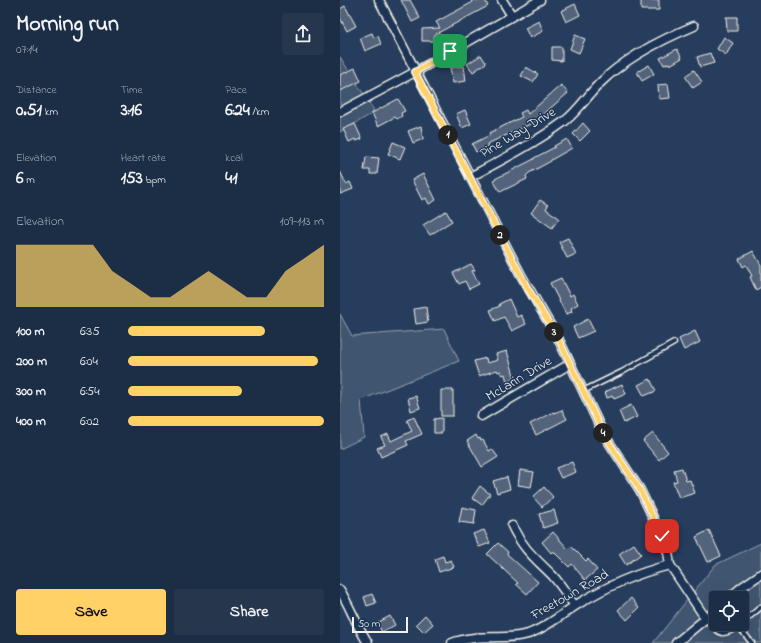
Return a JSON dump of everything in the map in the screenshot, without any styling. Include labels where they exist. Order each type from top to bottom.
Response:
[{"type":"street","points":[[379,0],[527,287],[559,340],[603,433],[640,490],[668,552],[670,565],[706,619]]},
{"type":"street","points":[[502,0],[512,16]]},
{"type":"street","points":[[340,112],[415,72],[540,0]]},
{"type":"street","name":"Pine Way Drive","points":[[470,177],[538,140],[554,129],[576,110],[600,82],[615,70],[664,40],[694,26]]},
{"type":"street","name":"McLarin Drive","points":[[481,416],[570,364]]},
{"type":"street","points":[[512,526],[518,539],[526,550],[554,577],[575,606]]},
{"type":"street","name":"Freetown Road","points":[[452,643],[470,638],[512,637],[528,634],[541,628],[598,592],[618,582],[670,565]]},
{"type":"street","points":[[737,591],[761,574]]},
{"type":"street","points":[[340,590],[350,607],[360,631],[368,643]]},
{"type":"street","points":[[676,643],[709,616]]},
{"type":"lane","points":[[583,391],[622,372],[674,343]]},
{"type":"lane","points":[[749,617],[761,607]]},
{"type":"lane","points":[[706,619],[709,623]]},
{"type":"lane","points":[[717,631],[720,633],[727,633],[730,631]]},
{"type":"lane","points":[[744,631],[752,643]]},
{"type":"shaded area","points":[[340,57],[375,112],[340,132]]},
{"type":"shaded area","points":[[340,314],[352,336],[444,329],[459,361],[361,400],[364,437],[340,449]]},
{"type":"shaded area","points":[[761,543],[761,643],[653,643],[715,565]]},
{"type":"building","points":[[401,0],[410,0],[420,18],[412,22]]},
{"type":"building","points":[[472,0],[485,0],[488,6],[434,35],[434,41],[422,41],[422,29],[440,28],[436,22],[473,2]]},
{"type":"building","points":[[641,0],[659,0],[659,10],[641,10]]},
{"type":"building","points":[[575,4],[580,15],[566,22],[561,11]]},
{"type":"building","points":[[345,6],[356,26],[347,31],[340,18],[340,9]]},
{"type":"building","points":[[726,17],[737,17],[737,31],[727,31]]},
{"type":"building","points":[[539,21],[543,31],[530,38],[525,28]]},
{"type":"building","points":[[372,33],[374,38],[378,36],[381,44],[365,51],[360,38]]},
{"type":"building","points":[[575,35],[585,39],[579,53],[570,49]]},
{"type":"building","points":[[724,37],[733,43],[726,55],[717,49]]},
{"type":"building","points":[[552,47],[562,47],[562,61],[552,60]]},
{"type":"building","points":[[677,49],[682,58],[670,65],[669,63],[664,65],[660,58]]},
{"type":"building","points":[[710,53],[714,63],[700,67],[697,57]]},
{"type":"building","points":[[481,55],[486,63],[473,72],[467,64]]},
{"type":"building","points":[[649,65],[654,74],[642,81],[637,72]]},
{"type":"building","points":[[464,66],[466,81],[453,83],[450,68]]},
{"type":"building","points":[[526,67],[538,74],[533,82],[521,76]]},
{"type":"building","points":[[355,68],[361,81],[340,91],[340,75]]},
{"type":"building","points":[[694,70],[702,82],[693,88],[685,76]]},
{"type":"building","points":[[668,84],[670,98],[659,99],[658,85]]},
{"type":"building","points":[[561,85],[568,93],[533,123],[487,144],[488,146],[476,152],[472,144],[490,135],[489,133],[522,117],[520,113],[526,110],[528,114]]},
{"type":"building","points":[[398,99],[405,111],[401,113],[402,116],[397,119],[395,117],[378,126],[372,113]]},
{"type":"building","points":[[465,110],[471,124],[462,128],[456,114]]},
{"type":"building","points":[[583,123],[590,131],[580,141],[573,134]]},
{"type":"building","points":[[355,124],[362,139],[356,141],[355,139],[349,142],[343,129]]},
{"type":"building","points":[[421,126],[423,139],[413,143],[408,131]]},
{"type":"building","points":[[567,139],[572,148],[529,173],[526,176],[527,179],[500,192],[493,180],[534,159]]},
{"type":"building","points":[[393,142],[405,147],[400,159],[388,154]]},
{"type":"building","points":[[366,157],[379,158],[377,174],[370,174],[370,170],[364,170]]},
{"type":"building","points":[[340,171],[346,184],[350,182],[353,189],[340,194]]},
{"type":"building","points":[[423,174],[436,200],[429,204],[426,198],[422,200],[412,180]]},
{"type":"building","points":[[540,200],[548,205],[546,209],[559,218],[552,228],[531,213]]},
{"type":"building","points":[[446,211],[452,221],[430,235],[423,225]]},
{"type":"building","points":[[568,238],[576,254],[567,258],[559,242]]},
{"type":"building","points":[[753,251],[761,265],[761,287],[756,290],[750,277],[752,276],[746,265],[743,267],[739,259]]},
{"type":"building","points":[[471,264],[475,270],[472,271],[479,284],[469,289],[465,281],[459,284],[453,273]]},
{"type":"building","points":[[561,278],[570,296],[573,294],[578,304],[571,308],[572,312],[566,314],[550,283]]},
{"type":"building","points":[[509,299],[517,317],[521,315],[526,324],[512,331],[504,317],[495,321],[490,310],[500,306],[499,304]]},
{"type":"building","points":[[426,307],[428,322],[416,324],[414,309]]},
{"type":"building","points":[[588,319],[594,331],[578,338],[573,327]]},
{"type":"building","points":[[695,331],[700,342],[684,350],[679,339]]},
{"type":"building","points":[[507,351],[515,379],[507,382],[505,374],[502,375],[501,371],[498,372],[497,370],[479,376],[474,361],[486,358],[487,363],[498,360],[496,354]]},
{"type":"building","points":[[650,379],[656,391],[644,396],[638,385]]},
{"type":"building","points":[[622,384],[626,394],[614,399],[613,396],[607,398],[605,392]]},
{"type":"building","points":[[441,390],[453,390],[453,416],[441,416]]},
{"type":"building","points":[[416,396],[420,408],[411,411],[408,398]]},
{"type":"building","points":[[631,405],[637,417],[624,423],[619,411]]},
{"type":"building","points":[[562,410],[567,419],[536,435],[530,424],[554,412]]},
{"type":"building","points":[[414,417],[422,434],[406,441],[408,445],[381,457],[377,448],[385,445],[381,437],[388,434],[391,441],[412,431],[407,420]]},
{"type":"building","points":[[442,418],[442,433],[434,433],[434,419]]},
{"type":"building","points":[[653,433],[668,452],[659,460],[643,441]]},
{"type":"building","points":[[476,435],[478,439],[480,438],[481,441],[483,440],[489,451],[492,449],[498,457],[482,467],[467,441]]},
{"type":"building","points":[[572,462],[576,472],[561,478],[556,468]]},
{"type":"building","points":[[682,468],[686,481],[690,480],[695,493],[679,498],[673,482],[677,481],[674,470]]},
{"type":"building","points":[[520,470],[534,472],[531,487],[518,485]]},
{"type":"building","points":[[507,477],[510,489],[497,493],[493,481]]},
{"type":"building","points":[[480,486],[490,494],[482,505],[472,498]]},
{"type":"building","points":[[544,487],[553,497],[542,507],[533,497]]},
{"type":"building","points":[[462,507],[476,510],[474,524],[459,522]]},
{"type":"building","points":[[554,510],[558,523],[543,528],[539,514]]},
{"type":"building","points":[[484,530],[490,543],[479,547],[473,534]]},
{"type":"building","points":[[709,530],[721,556],[708,562],[696,537]]},
{"type":"building","points":[[553,532],[568,549],[571,546],[586,561],[588,559],[597,570],[585,580],[572,564],[569,567],[553,551],[551,553],[542,542]]},
{"type":"building","points":[[498,543],[508,552],[507,554],[538,582],[527,594],[516,584],[518,583],[487,554]]},
{"type":"building","points":[[634,544],[641,554],[626,565],[619,554]]},
{"type":"building","points":[[443,556],[445,562],[451,560],[454,567],[439,572],[435,559]]},
{"type":"building","points":[[372,594],[376,603],[367,606],[364,597]]},
{"type":"building","points":[[631,598],[639,608],[627,620],[618,610]]},
{"type":"building","points":[[425,615],[433,624],[424,632],[416,624]]},
{"type":"building","points":[[390,616],[395,625],[382,632],[377,623]]},
{"type":"route","points":[[450,51],[415,72],[527,287],[559,340],[603,433],[640,490],[662,536]]}]
